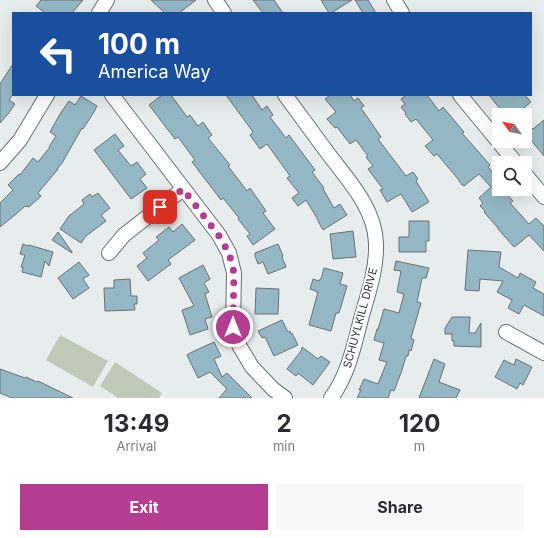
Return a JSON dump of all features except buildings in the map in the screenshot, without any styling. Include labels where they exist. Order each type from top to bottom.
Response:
[{"type":"street","points":[[99,12],[107,0]]},
{"type":"street","points":[[215,0],[223,12]]},
{"type":"street","points":[[394,0],[401,12]]},
{"type":"street","points":[[0,163],[20,140],[47,96]]},
{"type":"street","points":[[113,96],[219,236],[229,253],[234,273],[233,327],[240,347],[252,367],[273,389],[285,398]]},
{"type":"street","name":"SCHUYLKILL DRIVE","points":[[286,96],[361,198],[372,218],[376,242],[375,270],[352,356],[344,376],[331,398]]},
{"type":"street","points":[[461,96],[510,156]]},
{"type":"street","points":[[532,182],[544,197]]},
{"type":"street","points":[[110,252],[124,235],[183,189]]},
{"type":"street","points":[[506,332],[544,353]]},
{"type":"green space","points":[[60,335],[108,361],[93,387],[46,360]]},
{"type":"green space","points":[[115,362],[162,393],[159,398],[118,398],[100,386]]},
{"type":"route","points":[[160,207],[183,189],[219,236],[229,253],[234,273],[233,327]]}]
